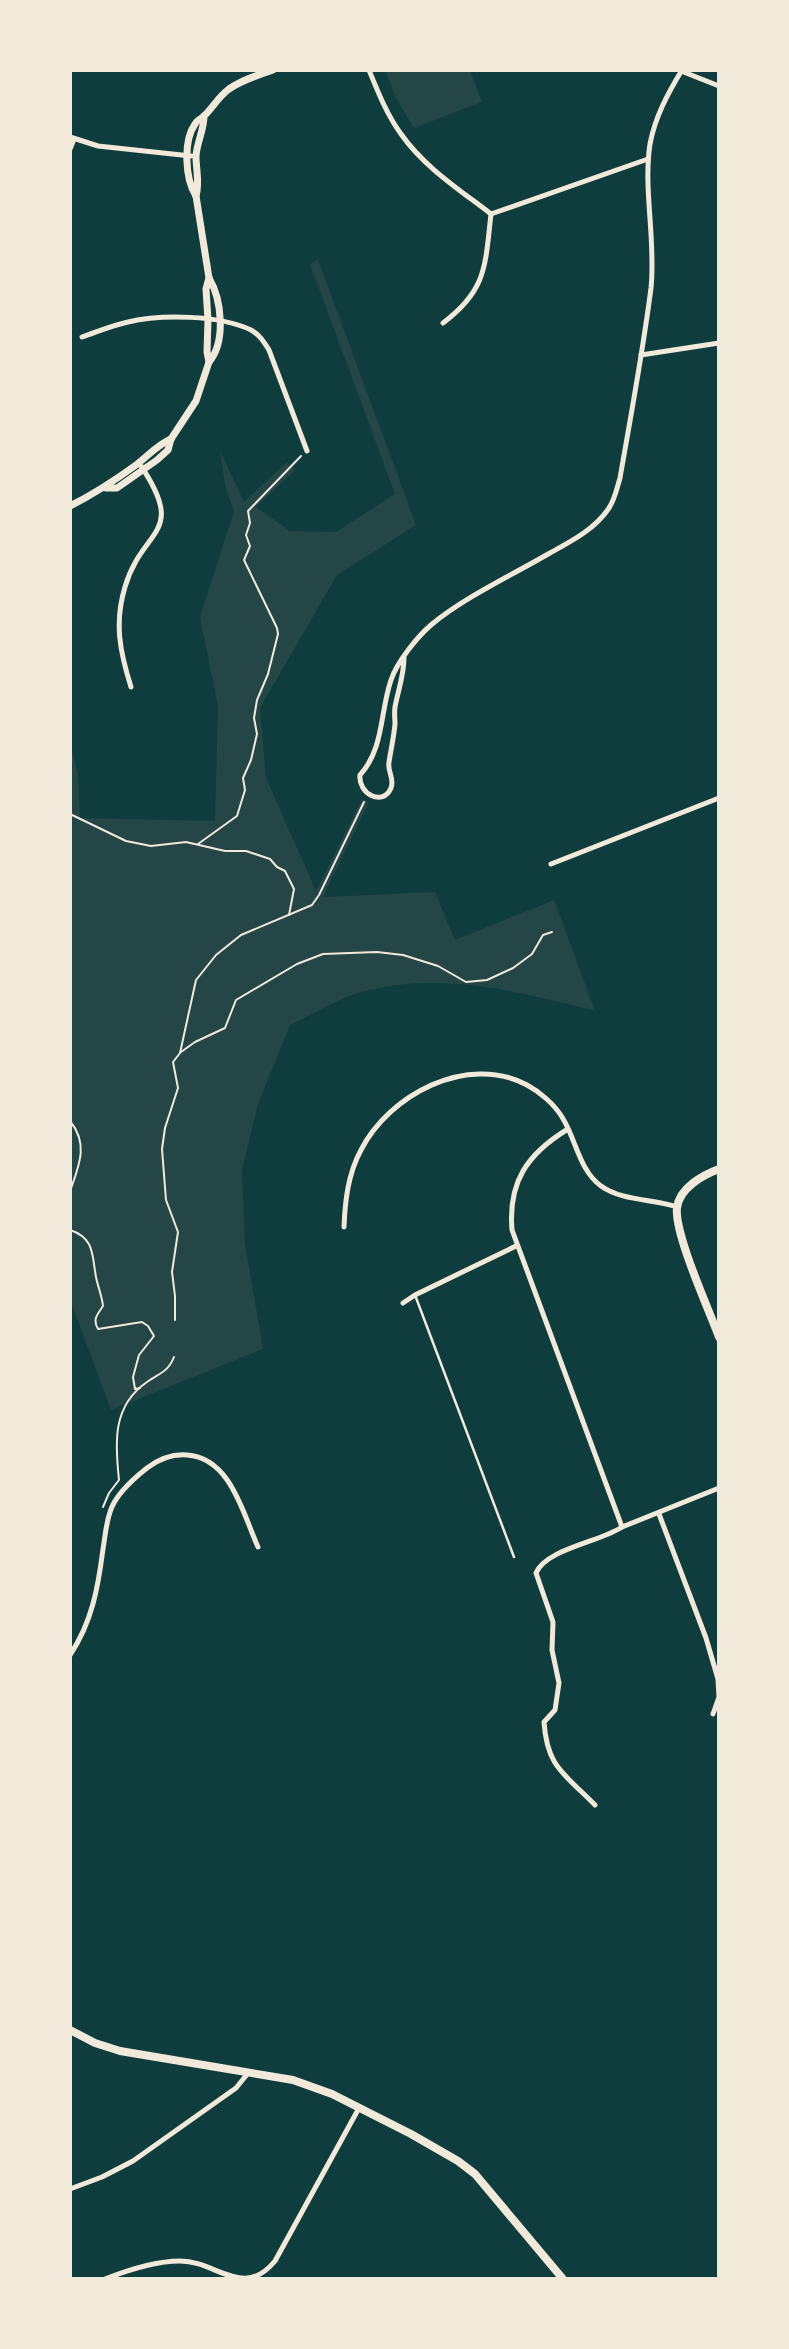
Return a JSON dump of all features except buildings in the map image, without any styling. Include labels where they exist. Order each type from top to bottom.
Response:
[{"type":"main road","points":[[719,1169],[691,1185],[677,1207],[681,1233],[719,1337]]},
{"type":"main road","points":[[70,2030],[95,2043],[120,2051],[249,2072],[308,2085],[359,2108],[438,2149],[475,2174],[563,2279]]},
{"type":"street","points":[[70,506],[106,488],[117,488],[144,471],[168,450],[172,439],[197,401],[209,362],[217,353],[219,322],[216,289],[209,278],[196,196],[189,186],[187,155],[195,122],[204,116],[227,90],[273,70]]},
{"type":"street","points":[[369,70],[389,114],[412,148],[429,166],[492,214]]},
{"type":"street","points":[[404,658],[394,710],[395,724],[388,767],[392,775],[392,787],[387,794],[377,797],[368,795],[361,788],[360,775],[367,768],[377,746],[391,678],[396,667],[421,634],[440,618],[579,537],[601,518],[614,498],[620,478],[651,287],[653,253],[648,159],[657,117],[681,71],[719,86]]},
{"type":"street","points":[[196,196],[200,184],[196,157],[204,116]]},
{"type":"street","points":[[70,149],[72,138],[109,148],[196,157]]},
{"type":"street","points":[[492,214],[648,159]]},
{"type":"street","points":[[443,323],[460,311],[475,293],[486,261],[492,214]]},
{"type":"street","points":[[209,278],[206,289],[209,362]]},
{"type":"street","points":[[82,337],[143,319],[164,317],[208,320],[252,330],[264,341],[307,451]]},
{"type":"street","points":[[641,355],[719,343]]},
{"type":"street","points":[[106,488],[111,481],[139,463],[161,443],[172,439]]},
{"type":"street","points":[[131,687],[119,641],[120,604],[131,570],[155,537],[161,518],[159,498],[139,463]]},
{"type":"street","points":[[551,864],[719,798]]},
{"type":"street","points":[[344,1227],[345,1198],[354,1166],[369,1135],[392,1109],[432,1084],[470,1076],[510,1079],[527,1085],[557,1109],[585,1168],[600,1185],[618,1194],[677,1207]]},
{"type":"street","points":[[568,1129],[537,1153],[517,1180],[511,1214],[516,1246],[622,1527]]},
{"type":"street","points":[[403,1303],[516,1246]]},
{"type":"street","points":[[70,1655],[93,1610],[110,1510],[125,1488],[153,1464],[165,1458],[192,1455],[213,1464],[228,1479],[258,1547]]},
{"type":"street","points":[[595,1805],[554,1764],[547,1750],[544,1722],[555,1710],[559,1683],[552,1650],[553,1622],[536,1573],[547,1559],[719,1488]]},
{"type":"street","points":[[659,1514],[716,1670],[719,1697],[713,1714]]},
{"type":"street","points":[[70,2189],[133,2161],[236,2088],[249,2072]]},
{"type":"street","points":[[105,2279],[168,2262],[183,2261],[236,2278],[256,2277],[267,2271],[359,2108]]},
{"type":"lane","points":[[415,1295],[514,1557]]},
{"type":"path","points":[[198,844],[237,816],[244,790],[243,778],[251,760],[257,734],[254,718],[257,700],[268,674],[278,634],[244,560],[250,545],[246,535],[250,523],[248,511],[307,451]]},
{"type":"path","points":[[180,1053],[195,980],[216,955],[241,935],[312,905],[368,795]]},
{"type":"path","points":[[70,814],[126,841],[150,846],[186,842],[258,855],[285,870],[294,889],[288,916]]},
{"type":"path","points":[[175,1320],[176,1296],[172,1272],[178,1232],[166,1200],[162,1149],[165,1128],[178,1088],[173,1062],[180,1053],[195,1042],[225,1028],[236,1000],[297,964],[323,954],[377,952],[403,955],[438,966],[466,982],[486,980],[513,968],[532,954],[543,935],[552,932]]},
{"type":"path","points":[[70,1121],[80,1138],[83,1155],[70,1191]]},
{"type":"path","points":[[70,1230],[79,1233],[94,1251],[96,1279],[103,1306],[95,1317],[98,1328],[142,1322],[154,1336],[139,1354],[133,1377],[135,1389],[140,1388]]},
{"type":"path","points":[[110,1510],[102,1507],[119,1480],[115,1440],[125,1404],[140,1388],[169,1370],[174,1357]]},
{"type":"shaded area","points":[[385,70],[470,70],[482,102],[414,128],[396,98]]},
{"type":"shaded area","points":[[318,260],[416,525],[337,575],[260,708],[266,778],[316,891],[362,799],[369,802],[323,897],[435,892],[455,940],[554,900],[595,1011],[507,990],[448,983],[418,983],[358,993],[290,1025],[258,1104],[242,1170],[245,1244],[263,1349],[111,1410],[70,1299],[70,744],[78,773],[80,818],[215,821],[218,706],[200,617],[234,511],[226,490],[220,451],[244,502],[287,462],[295,470],[256,507],[290,531],[336,532],[395,494],[310,264]]}]
